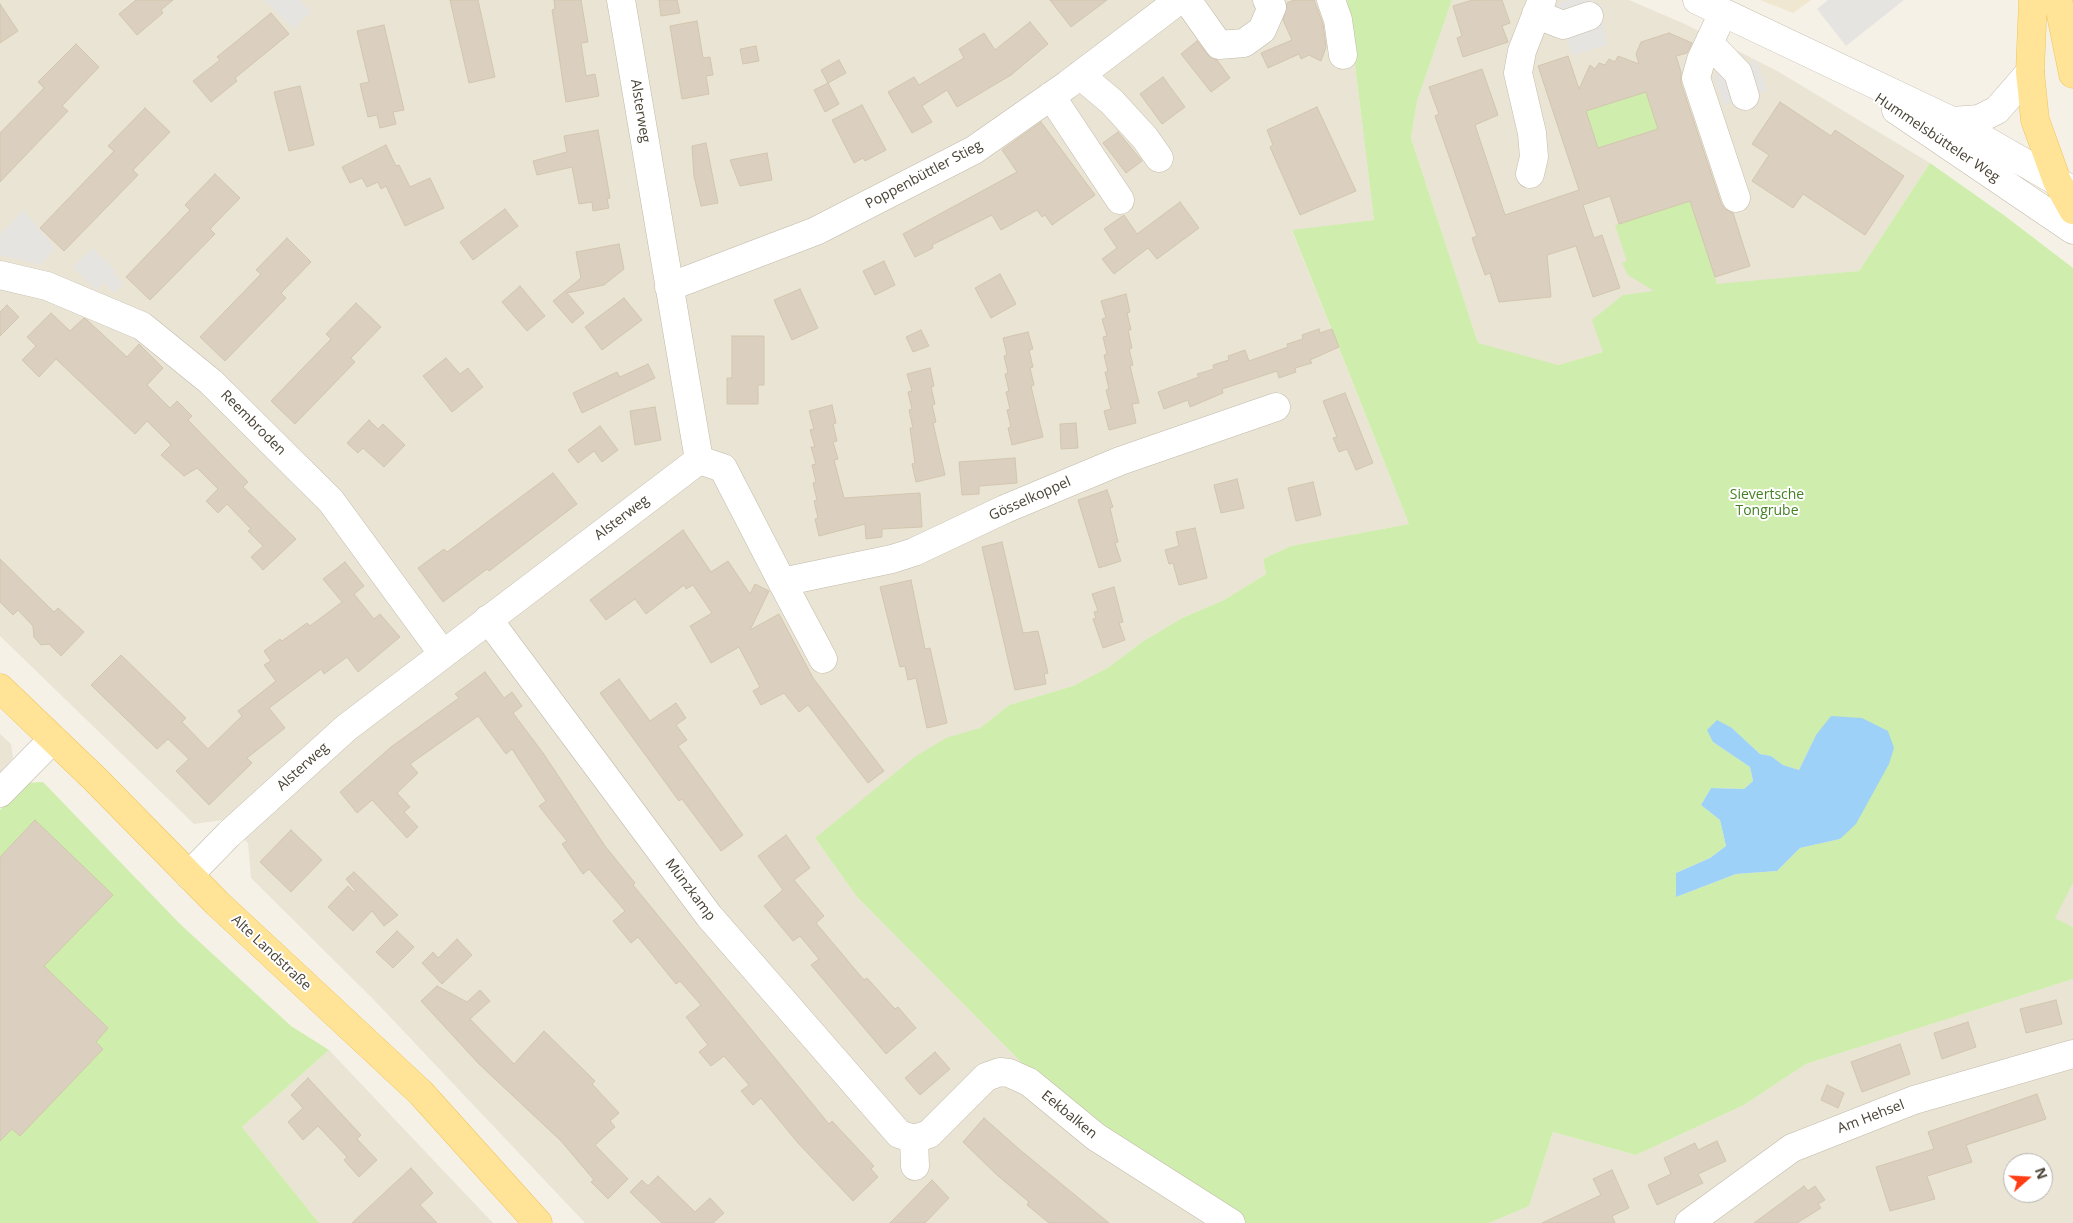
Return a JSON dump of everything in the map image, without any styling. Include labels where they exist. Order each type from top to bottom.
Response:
[{"type":"main road","points":[[2033,0],[2030,72],[2035,120],[2065,186],[2073,210]]},
{"type":"main road","points":[[2058,0],[2073,74]]},
{"type":"main road","name":"Alte Landstraße","points":[[0,688],[189,875],[421,1093],[538,1223]]},
{"type":"street","name":"Alsterweg","points":[[189,875],[230,834],[346,728],[699,460],[620,0]]},
{"type":"street","name":"Poppenbüttler Stieg","points":[[669,287],[816,231],[974,150],[1080,75],[1179,0]]},
{"type":"street","points":[[1187,0],[1219,44],[1244,43],[1262,30],[1272,7],[1267,0]]},
{"type":"street","points":[[1331,0],[1338,20],[1343,55]]},
{"type":"street","name":"Hummelsbütteler Weg","points":[[1697,0],[1952,121],[2065,186]]},
{"type":"street","points":[[1530,174],[1534,157],[1532,133],[1518,73],[1522,51],[1539,7],[1563,25],[1589,16]]},
{"type":"street","points":[[1723,13],[1701,60],[1696,78],[1736,198]]},
{"type":"street","points":[[1711,38],[1712,46],[1738,73],[1745,96]]},
{"type":"street","name":"Hummelsbütteler Weg","points":[[1800,48],[1934,135],[2073,230]]},
{"type":"street","points":[[1952,121],[1979,119],[1993,113],[2016,90],[2030,72]]},
{"type":"street","points":[[1080,75],[1112,102],[1145,138],[1159,158]]},
{"type":"street","points":[[1051,96],[1120,200]]},
{"type":"street","name":"Reembroden","points":[[0,275],[47,286],[142,326],[211,382],[331,502],[443,654]]},
{"type":"street","name":"Gösselkoppel","points":[[782,582],[892,559],[914,552],[1005,509],[1120,461],[1276,407]]},
{"type":"street","points":[[699,460],[723,468],[823,659]]},
{"type":"street","name":"Münzkamp","points":[[488,619],[709,916],[893,1128],[903,1136],[914,1139]]},
{"type":"street","points":[[0,793],[53,739]]},
{"type":"street","name":"Am Hehsel","points":[[1689,1223],[1792,1148],[1914,1100],[2073,1054]]},
{"type":"street","name":"Eekbalken","points":[[914,1139],[925,1136],[936,1129],[986,1077],[995,1073],[1009,1073],[1028,1082],[1096,1137],[1231,1223]]},
{"type":"street","points":[[914,1139],[915,1166]]},
{"type":"shaded area","points":[[0,0],[1347,0],[1374,220],[1292,231],[1409,524],[1291,546],[1263,559],[1266,574],[1224,600],[1182,618],[1142,642],[1109,667],[1073,686],[1009,705],[980,728],[965,734],[815,838],[857,897],[1030,1071],[1177,1180],[1243,1223],[585,1223],[374,1000],[251,878],[248,843],[223,820],[194,824],[0,636]]},
{"type":"shaded area","points":[[264,0],[299,0],[311,11],[294,29]]},
{"type":"shaded area","points":[[1452,0],[1629,0],[1687,25],[1779,72],[1930,163],[1859,271],[1623,295],[1603,352],[1558,365],[1497,350],[1478,343],[1411,138],[1417,101]]},
{"type":"shaded area","points":[[1568,0],[1590,0],[1604,7],[1602,18],[1607,45],[1572,55],[1556,4]]},
{"type":"shaded area","points":[[1760,0],[1811,0],[1793,13]]},
{"type":"shaded area","points":[[1828,0],[1904,0],[1846,46],[1817,9]]},
{"type":"shaded area","points":[[1756,60],[1767,90],[1724,105],[1714,76]]},
{"type":"shaded area","points":[[23,210],[55,247],[41,265],[0,255],[0,235]]},
{"type":"shaded area","points":[[92,248],[115,270],[113,273],[123,283],[114,293],[104,283],[96,290],[73,267]]},
{"type":"shaded area","points":[[0,734],[11,744],[13,758],[0,775]]},
{"type":"shaded area","points":[[2073,883],[2073,927],[2054,918]]},
{"type":"shaded area","points":[[2073,979],[2073,1223],[1489,1223],[1529,1206],[1553,1132],[1636,1155],[1744,1105],[1806,1064]]},
{"type":"shaded area","points":[[329,1050],[493,1223],[319,1223],[242,1127]]},
{"type":"green space","name":"Sievertsche Tongrube","points":[[1347,0],[1452,0],[1417,101],[1411,138],[1478,343],[1558,365],[1603,352],[1592,320],[1623,295],[1654,291],[1628,275],[1622,263],[1627,261],[1615,225],[1690,201],[1717,284],[1859,271],[1930,163],[2005,216],[2073,268],[2073,883],[2055,918],[2073,927],[2073,979],[1806,1064],[1744,1105],[1636,1155],[1553,1132],[1529,1206],[1489,1223],[1243,1223],[1178,1180],[1030,1071],[857,897],[815,838],[916,756],[946,738],[980,728],[1009,705],[1073,686],[1109,667],[1142,642],[1182,618],[1224,600],[1266,574],[1263,559],[1291,546],[1409,524],[1292,230],[1374,220]],"holes":[[[1732,728],[1760,754],[1771,756],[1783,765],[1799,770],[1816,735],[1840,839],[1800,848],[1777,871],[1736,874],[1676,897],[1676,873],[1710,858],[1726,846],[1720,820],[1701,805],[1711,788],[1744,789],[1753,781],[1750,767],[1713,742]]]},
{"type":"green space","points":[[1646,92],[1658,129],[1598,148],[1586,111]]},
{"type":"green space","points":[[43,782],[180,924],[291,1026],[329,1050],[242,1127],[319,1223],[0,1223],[0,810],[26,783]]},
{"type":"water","points":[[1831,716],[1862,718],[1888,731],[1894,748],[1889,764],[1856,824],[1840,839],[1800,848],[1777,871],[1736,874],[1676,897],[1676,873],[1710,858],[1726,846],[1720,820],[1701,805],[1711,788],[1744,789],[1753,781],[1750,767],[1713,742],[1707,730],[1717,720],[1732,728],[1760,754],[1771,756],[1783,765],[1799,770],[1816,735]]},
{"type":"building","points":[[136,0],[173,0],[161,10],[163,13],[137,35],[119,14]]},
{"type":"building","points":[[450,0],[478,0],[495,77],[469,83]]},
{"type":"building","points":[[554,0],[581,0],[588,42],[581,43],[586,76],[595,74],[599,96],[566,102],[552,10],[555,9]]},
{"type":"building","points":[[659,0],[677,0],[680,13],[661,16]]},
{"type":"building","points":[[1050,0],[1107,0],[1071,27]]},
{"type":"building","points":[[1294,0],[1314,0],[1323,24],[1326,47],[1321,61],[1309,55],[1301,59],[1299,54],[1268,68],[1261,53],[1292,40],[1283,20],[1287,3]]},
{"type":"building","points":[[1472,0],[1502,0],[1510,23],[1502,26],[1508,42],[1463,57],[1457,38],[1462,36],[1453,6]]},
{"type":"building","points":[[0,4],[18,31],[0,43]]},
{"type":"building","points":[[271,13],[289,34],[235,78],[237,81],[211,102],[193,81],[220,60],[217,57]]},
{"type":"building","points":[[697,21],[703,58],[710,57],[713,75],[706,76],[709,94],[682,99],[670,26]]},
{"type":"building","points":[[1030,22],[1048,44],[1011,75],[957,107],[947,90],[922,106],[932,122],[912,133],[888,92],[914,77],[919,85],[964,58],[959,49],[984,33],[995,50]]},
{"type":"building","points":[[384,25],[404,110],[393,112],[396,124],[380,128],[377,115],[368,117],[360,84],[369,82],[357,31]]},
{"type":"building","points":[[1669,33],[1692,43],[1687,53],[1676,56],[1681,72],[1681,83],[1721,203],[1725,209],[1733,213],[1750,266],[1715,277],[1690,201],[1619,224],[1610,196],[1583,205],[1594,238],[1602,235],[1620,288],[1593,297],[1576,246],[1547,255],[1551,297],[1499,302],[1490,273],[1485,275],[1472,238],[1477,236],[1435,116],[1439,114],[1429,87],[1482,69],[1498,115],[1475,125],[1505,215],[1579,190],[1538,66],[1568,56],[1579,89],[1590,65],[1595,69],[1599,63],[1605,65],[1609,59],[1615,62],[1618,56],[1639,64],[1636,54],[1641,42]],"holes":[[[1646,92],[1658,129],[1598,148],[1586,111]]]},
{"type":"building","points":[[1197,41],[1207,54],[1217,60],[1230,78],[1211,92],[1181,54]]},
{"type":"building","points":[[76,44],[99,67],[62,106],[68,111],[0,182],[0,133],[44,88],[38,82]]},
{"type":"building","points":[[756,46],[759,61],[743,64],[740,49]]},
{"type":"building","points":[[839,60],[846,73],[828,83],[821,70]]},
{"type":"building","points":[[1163,77],[1185,107],[1162,124],[1140,94]]},
{"type":"building","points":[[828,83],[839,104],[825,112],[814,90]]},
{"type":"building","points":[[300,86],[314,145],[289,151],[274,92]]},
{"type":"building","points":[[1780,102],[1831,136],[1835,130],[1904,176],[1865,235],[1803,194],[1793,208],[1752,181],[1769,155],[1752,144]]},
{"type":"building","points":[[862,105],[886,150],[865,161],[863,158],[854,163],[832,120]]},
{"type":"building","points":[[1317,107],[1356,191],[1300,215],[1270,147],[1273,145],[1267,130]]},
{"type":"building","points":[[145,108],[170,132],[133,170],[138,175],[64,251],[40,228],[114,151],[108,146]]},
{"type":"building","points":[[1041,122],[1095,195],[1052,225],[1045,215],[1042,217],[1037,210],[1001,230],[992,215],[932,245],[933,248],[915,257],[903,234],[1017,172],[1002,150]]},
{"type":"building","points":[[598,130],[610,198],[607,199],[609,208],[593,211],[592,202],[579,204],[572,167],[537,175],[533,161],[567,152],[564,136]]},
{"type":"building","points":[[1118,132],[1142,161],[1126,173],[1103,143]]},
{"type":"building","points":[[706,143],[718,203],[701,206],[694,176],[692,146]]},
{"type":"building","points":[[386,145],[396,166],[399,165],[410,187],[430,178],[444,208],[405,226],[386,186],[381,189],[378,182],[367,187],[362,178],[350,183],[342,167]]},
{"type":"building","points":[[767,153],[772,180],[740,186],[730,160]]},
{"type":"building","points":[[215,174],[240,198],[210,229],[215,234],[150,300],[126,277],[190,210],[185,205]]},
{"type":"building","points":[[1180,202],[1199,228],[1157,259],[1148,248],[1114,274],[1102,259],[1117,248],[1104,229],[1124,215],[1137,234]]},
{"type":"building","points":[[505,209],[518,226],[473,260],[460,242]]},
{"type":"building","points":[[287,238],[311,262],[281,293],[286,298],[225,361],[200,337],[261,274],[256,270]]},
{"type":"building","points":[[619,244],[624,269],[604,285],[567,293],[584,313],[572,323],[553,301],[581,278],[576,252]]},
{"type":"building","points":[[884,261],[895,285],[875,295],[863,271]]},
{"type":"building","points":[[1000,274],[1016,304],[991,318],[975,288]]},
{"type":"building","points":[[520,286],[545,316],[527,331],[502,302]]},
{"type":"building","points":[[800,289],[818,328],[792,340],[774,300]]},
{"type":"building","points":[[1126,294],[1130,312],[1127,313],[1131,330],[1128,330],[1132,348],[1129,349],[1133,365],[1130,366],[1139,403],[1132,404],[1136,423],[1109,430],[1104,411],[1111,409],[1106,390],[1109,389],[1104,355],[1107,354],[1103,337],[1107,336],[1102,319],[1106,318],[1101,301]]},
{"type":"building","points":[[624,298],[642,320],[602,350],[585,327]]},
{"type":"building","points":[[356,303],[381,327],[351,358],[355,362],[295,424],[271,401],[331,339],[326,334]]},
{"type":"building","points":[[7,305],[19,317],[0,336],[0,312]]},
{"type":"building","points":[[51,313],[70,331],[84,318],[127,357],[139,344],[163,368],[147,385],[170,408],[177,401],[192,416],[188,420],[248,482],[243,487],[296,539],[263,570],[251,557],[263,546],[248,531],[251,529],[227,504],[218,513],[206,501],[218,489],[197,468],[184,476],[161,455],[171,445],[147,421],[135,434],[56,359],[39,377],[22,360],[36,346],[27,337]]},
{"type":"building","points":[[1319,329],[1320,333],[1332,329],[1339,347],[1310,360],[1312,363],[1295,368],[1296,372],[1279,378],[1277,371],[1222,389],[1223,393],[1190,407],[1188,400],[1164,409],[1158,392],[1199,377],[1197,374],[1214,369],[1213,365],[1229,360],[1228,356],[1245,350],[1249,361],[1288,347],[1287,344],[1303,339],[1302,335]]},
{"type":"building","points":[[921,330],[929,346],[913,352],[906,337]]},
{"type":"building","points":[[1028,332],[1033,349],[1029,350],[1033,367],[1030,368],[1034,385],[1031,386],[1043,437],[1012,445],[1008,428],[1011,427],[1007,410],[1010,409],[1006,392],[1009,391],[1005,374],[1008,373],[1004,356],[1007,355],[1003,338]]},
{"type":"building","points":[[732,336],[764,336],[764,385],[758,385],[758,404],[727,404],[727,378],[732,378]]},
{"type":"building","points":[[446,358],[460,374],[468,368],[483,387],[452,412],[423,376]]},
{"type":"building","points":[[648,364],[655,378],[582,413],[573,393],[617,372],[620,377]]},
{"type":"building","points":[[930,368],[934,386],[931,387],[935,404],[932,405],[936,422],[933,423],[945,475],[916,482],[912,464],[915,463],[910,428],[913,428],[909,410],[912,409],[908,392],[912,391],[907,374]]},
{"type":"building","points":[[1345,393],[1373,463],[1356,470],[1347,449],[1339,452],[1333,438],[1337,437],[1323,401]]},
{"type":"building","points":[[832,405],[836,423],[833,424],[837,441],[833,442],[838,459],[834,460],[844,498],[920,493],[922,527],[882,529],[882,537],[866,539],[865,524],[819,536],[815,519],[818,518],[814,501],[817,500],[813,483],[816,482],[812,465],[816,464],[811,447],[815,447],[810,430],[814,429],[809,411]]},
{"type":"building","points":[[655,407],[661,440],[635,445],[630,411]]},
{"type":"building","points":[[369,420],[378,429],[383,424],[405,445],[384,467],[363,448],[358,453],[347,443]]},
{"type":"building","points":[[1076,423],[1078,448],[1061,449],[1060,424]]},
{"type":"building","points":[[600,426],[618,450],[602,462],[594,451],[578,463],[568,450]]},
{"type":"building","points":[[1015,458],[1017,483],[979,486],[979,494],[962,495],[959,462]]},
{"type":"building","points":[[553,473],[577,504],[489,571],[487,569],[443,602],[418,568],[444,549],[447,552]]},
{"type":"building","points":[[1237,479],[1244,508],[1221,513],[1214,485]]},
{"type":"building","points":[[1313,482],[1321,515],[1296,521],[1288,488]]},
{"type":"building","points":[[1107,490],[1113,507],[1110,508],[1118,542],[1115,543],[1121,561],[1099,568],[1078,500]]},
{"type":"building","points":[[1195,528],[1207,578],[1179,585],[1173,563],[1169,564],[1165,550],[1179,546],[1176,532]]},
{"type":"building","points":[[683,530],[711,572],[728,561],[750,594],[755,584],[769,591],[750,630],[779,614],[813,678],[884,771],[868,783],[808,705],[799,712],[784,693],[761,705],[753,691],[760,687],[739,647],[711,663],[690,626],[712,613],[693,585],[686,589],[684,585],[646,614],[635,599],[606,620],[590,600]]},
{"type":"building","points":[[1002,542],[1023,633],[1038,631],[1048,673],[1044,674],[1046,684],[1015,690],[982,547]]},
{"type":"building","points":[[0,559],[54,612],[58,608],[84,632],[61,656],[49,644],[41,645],[34,637],[33,626],[18,610],[13,615],[0,602]]},
{"type":"building","points":[[345,562],[364,586],[354,594],[374,619],[380,614],[400,637],[358,672],[347,657],[324,674],[321,669],[269,708],[285,728],[247,758],[252,763],[209,805],[176,771],[189,759],[168,739],[157,749],[91,685],[121,655],[186,718],[182,722],[208,749],[242,716],[238,711],[276,681],[264,665],[271,661],[264,651],[307,623],[310,626],[342,602],[323,579]]},
{"type":"building","points":[[911,580],[925,649],[930,648],[947,723],[927,728],[916,678],[908,680],[905,666],[900,667],[880,587]]},
{"type":"building","points":[[1114,587],[1123,622],[1119,623],[1125,640],[1103,648],[1093,619],[1096,618],[1094,612],[1098,611],[1092,594]]},
{"type":"building","points":[[485,672],[504,698],[512,692],[522,706],[513,713],[543,753],[605,846],[635,883],[633,885],[829,1124],[832,1121],[874,1166],[871,1169],[878,1177],[853,1201],[798,1143],[761,1098],[753,1105],[741,1091],[749,1085],[724,1056],[711,1066],[699,1052],[708,1045],[686,1017],[701,1005],[680,981],[676,984],[638,937],[631,943],[613,921],[625,911],[589,869],[583,874],[562,844],[567,841],[539,806],[546,801],[512,749],[506,754],[478,716],[410,764],[418,773],[397,793],[410,807],[404,812],[418,827],[407,838],[372,800],[357,813],[340,792],[391,747],[459,698],[455,694]]},
{"type":"building","points":[[619,679],[650,721],[676,703],[686,718],[676,725],[687,740],[678,746],[743,835],[721,851],[682,799],[679,801],[600,693]]},
{"type":"building","points":[[35,820],[113,895],[44,966],[108,1028],[96,1042],[103,1049],[20,1136],[12,1129],[0,1141],[0,857]]},
{"type":"building","points":[[291,830],[322,860],[291,892],[260,862]]},
{"type":"building","points":[[786,835],[810,868],[794,880],[824,916],[816,923],[864,980],[867,978],[895,1009],[898,1007],[916,1028],[886,1054],[811,965],[819,959],[800,936],[793,941],[764,906],[783,890],[758,856]]},
{"type":"building","points":[[354,872],[398,915],[384,926],[372,911],[353,931],[328,907],[348,886],[354,892],[356,891],[346,879]]},
{"type":"building","points":[[397,931],[414,947],[393,968],[376,952]]},
{"type":"building","points":[[457,939],[472,955],[442,984],[422,963],[433,952],[438,958]]},
{"type":"building","points":[[437,986],[467,1002],[480,990],[490,1001],[470,1019],[514,1064],[544,1031],[595,1081],[592,1084],[619,1113],[610,1121],[615,1127],[595,1145],[628,1179],[608,1199],[591,1182],[594,1180],[561,1141],[479,1064],[421,1001]]},
{"type":"building","points":[[2056,1000],[2062,1024],[2026,1033],[2020,1009]]},
{"type":"building","points":[[1968,1022],[1976,1047],[1942,1059],[1934,1033]]},
{"type":"building","points":[[1900,1044],[1910,1074],[1862,1092],[1851,1062]]},
{"type":"building","points":[[935,1052],[950,1069],[920,1095],[905,1078]]},
{"type":"building","points":[[308,1078],[361,1135],[357,1139],[377,1160],[359,1177],[344,1160],[347,1157],[318,1126],[303,1140],[288,1122],[303,1108],[291,1095]]},
{"type":"building","points":[[1827,1085],[1844,1093],[1838,1108],[1821,1100]]},
{"type":"building","points":[[2037,1094],[2046,1119],[1966,1145],[1972,1162],[1927,1176],[1935,1199],[1890,1211],[1876,1167],[1934,1149],[1928,1132]]},
{"type":"building","points":[[984,1118],[1109,1223],[1049,1223],[1027,1205],[1029,1202],[997,1175],[963,1142]]},
{"type":"building","points":[[1717,1141],[1726,1161],[1698,1174],[1703,1183],[1657,1205],[1648,1185],[1671,1174],[1664,1158],[1695,1143],[1698,1150]]},
{"type":"building","points":[[411,1168],[433,1193],[420,1205],[437,1223],[352,1223]]},
{"type":"building","points":[[1612,1170],[1629,1208],[1612,1216],[1615,1223],[1542,1223],[1601,1195],[1593,1179]]},
{"type":"building","points":[[658,1176],[695,1212],[710,1198],[724,1213],[713,1223],[662,1223],[630,1192],[642,1180],[648,1186]]},
{"type":"building","points":[[932,1180],[949,1198],[925,1223],[890,1223]]},
{"type":"building","points":[[1804,1186],[1808,1191],[1815,1186],[1825,1200],[1818,1204],[1821,1208],[1797,1223],[1754,1223]]}]
